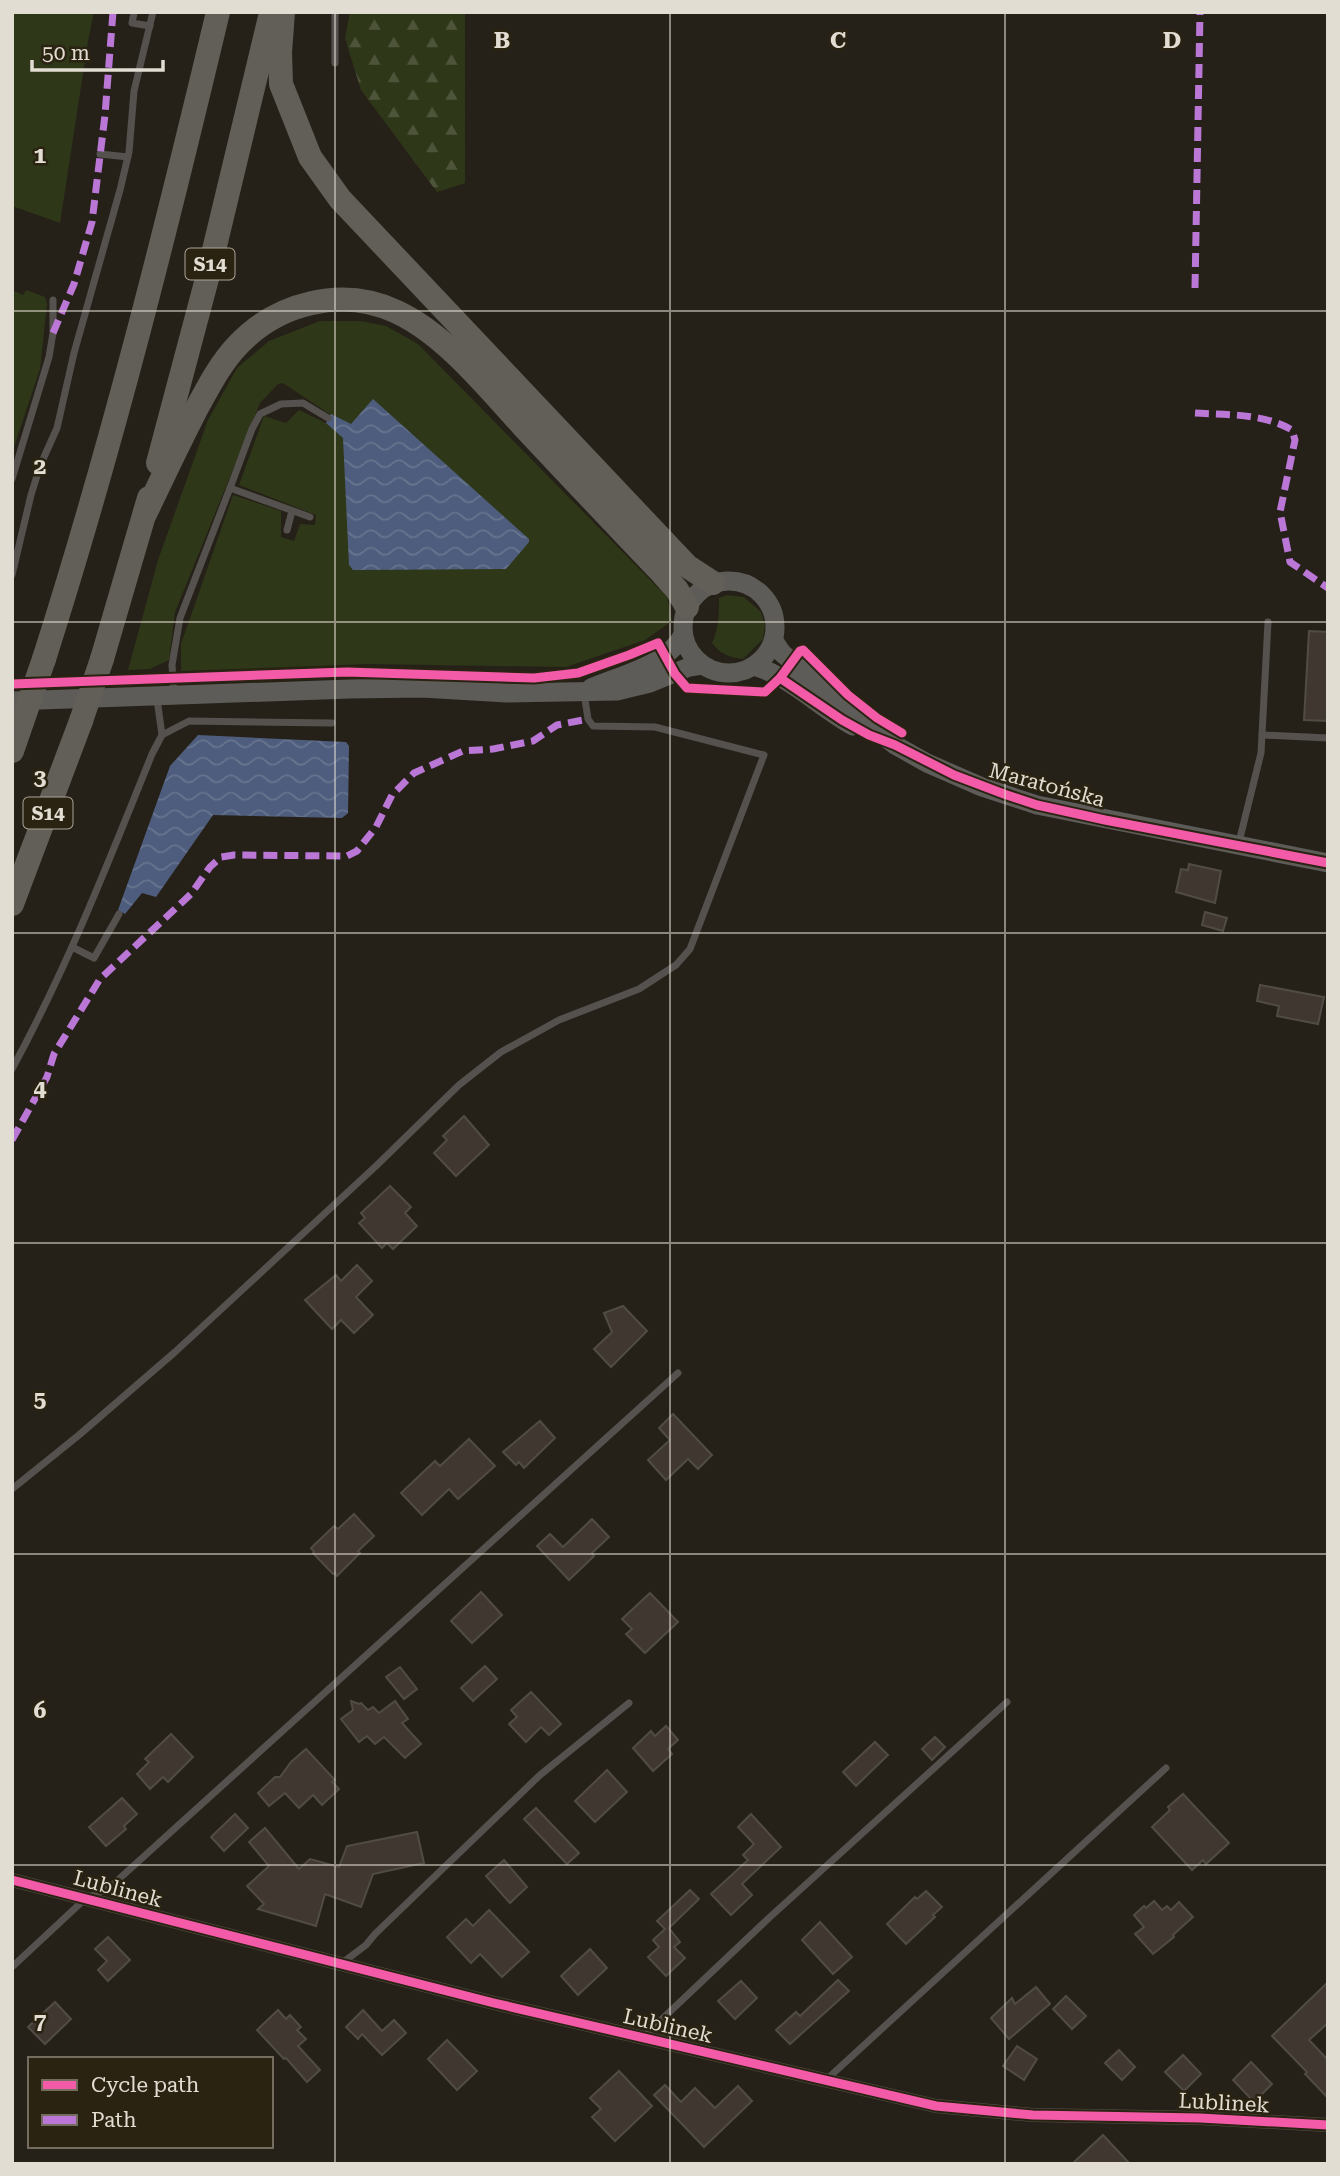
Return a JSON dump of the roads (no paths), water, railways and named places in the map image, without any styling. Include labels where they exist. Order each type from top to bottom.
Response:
[{"type":"highway","name":"S14","points":[[12,751],[17,712],[44,659],[93,501],[168,223],[218,12]]},
{"type":"highway","name":"S14","points":[[12,904],[81,721],[145,514],[208,275],[271,12]]},
{"type":"highway","points":[[283,12],[281,85],[310,157],[340,199],[687,566],[713,583]]},
{"type":"highway","points":[[145,514],[216,374],[236,347],[260,325],[286,310],[317,301],[368,303],[397,312],[443,344],[465,364],[662,573],[687,607]]},
{"type":"main road","points":[[728,580],[743,582],[756,589],[773,613],[774,640],[767,654],[744,671],[730,674],[715,671],[702,665],[686,646],[682,627],[687,607],[703,588],[713,583],[728,580]]},
{"type":"main road","points":[[584,691],[666,656],[678,645],[683,635]]},
{"type":"main road","name":"Maratońska","points":[[774,640],[782,653],[895,745]]},
{"type":"main road","points":[[17,712],[165,694],[422,688],[519,694],[617,691],[702,665]]},
{"type":"main road","name":"Maratońska","points":[[754,666],[766,669],[869,735],[954,775],[1037,805],[1328,863]]},
{"type":"street","name":"Lublinek","points":[[12,1880],[642,2038],[951,2109],[1033,2115],[1200,2118],[1328,2126]]},
{"type":"lane","points":[[12,575],[31,495],[40,466],[57,428],[74,353],[120,190],[128,157],[134,91],[153,12]]},
{"type":"lane","points":[[335,12],[335,63]]},
{"type":"lane","points":[[134,13],[132,23],[150,26]]},
{"type":"lane","points":[[100,154],[128,157]]},
{"type":"lane","points":[[12,480],[49,357],[53,333],[53,300]]},
{"type":"lane","points":[[12,1069],[35,1028],[95,897],[162,735],[165,694],[180,618],[252,429],[260,414],[281,404],[303,403],[328,418]]},
{"type":"lane","points":[[230,488],[310,517]]},
{"type":"lane","points":[[287,530],[292,511]]},
{"type":"lane","points":[[1239,844],[1261,753],[1268,622]]},
{"type":"lane","points":[[12,1489],[175,1352],[376,1166],[459,1085],[501,1052],[559,1020],[639,989],[676,965],[690,949],[764,755],[655,727],[593,726],[588,719],[584,691]]},
{"type":"lane","points":[[162,735],[189,721],[332,723]]},
{"type":"lane","points":[[1262,736],[1328,738]]},
{"type":"lane","points":[[72,947],[94,958],[119,914]]},
{"type":"lane","points":[[12,1967],[85,1899],[109,1888],[678,1373]]},
{"type":"lane","points":[[642,2038],[810,1880],[1007,1702]]},
{"type":"lane","points":[[339,1964],[366,1945],[540,1775],[629,1703]]},
{"type":"lane","points":[[826,2080],[1166,1768]]},
{"type":"water","points":[[373,399],[529,539],[506,569],[353,570],[349,565],[343,438],[326,423],[331,414],[351,424]]},
{"type":"water","points":[[198,735],[346,742],[349,746],[348,813],[342,818],[213,815],[156,897],[142,893],[125,914],[118,910],[170,766]]}]
